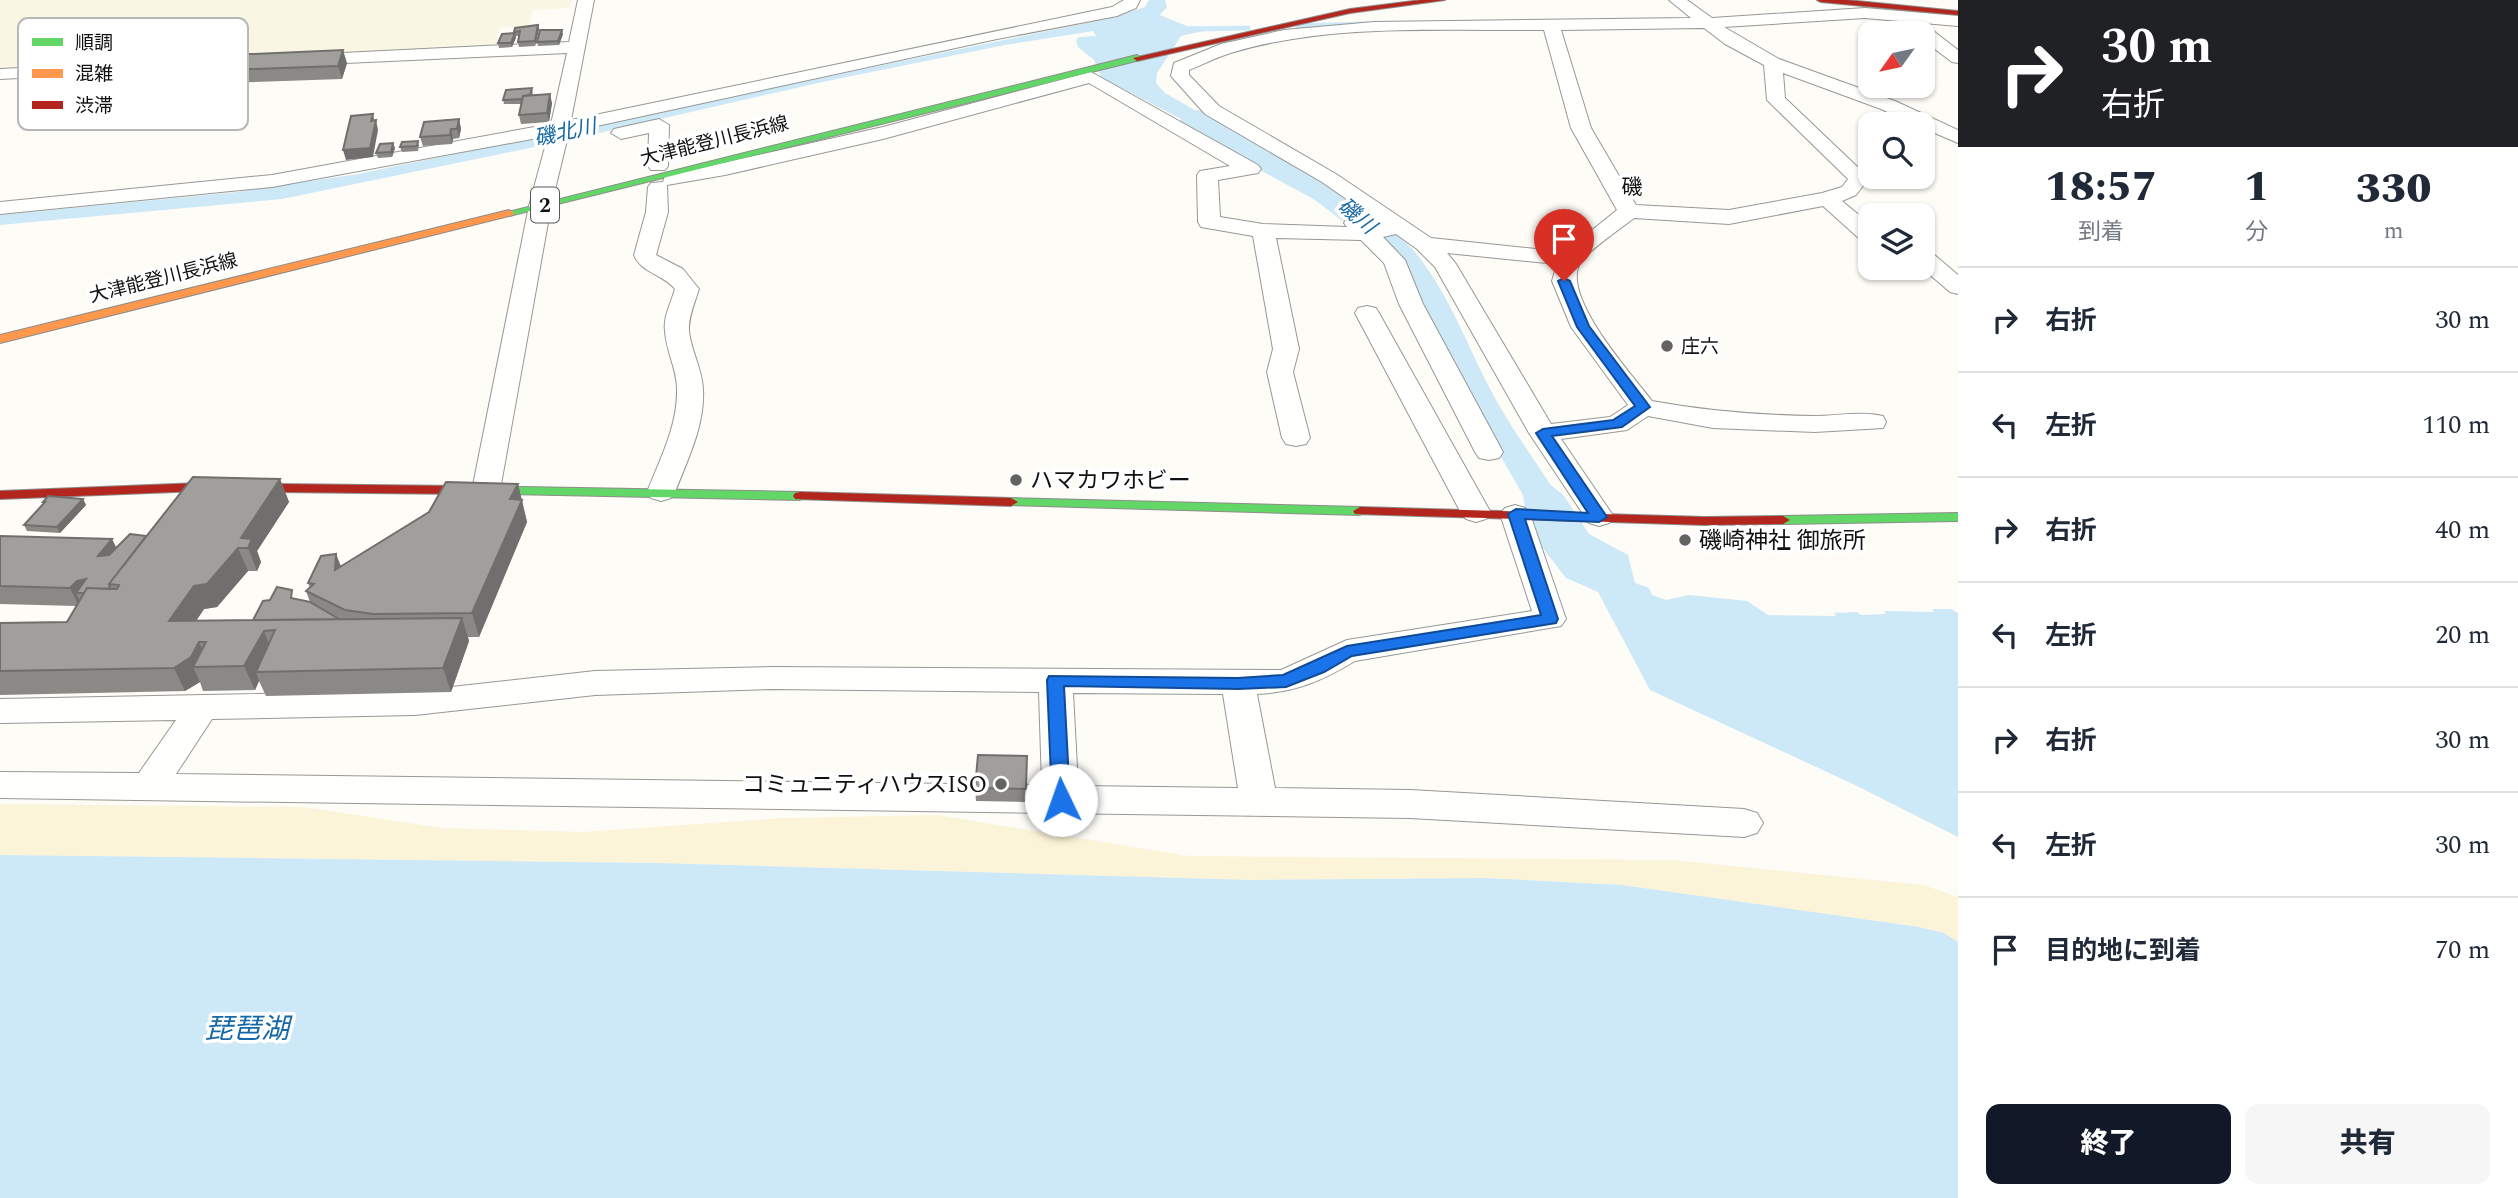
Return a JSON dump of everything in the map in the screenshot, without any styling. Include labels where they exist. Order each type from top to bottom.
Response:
[{"type":"main road","name":"大津能登川長浜線","points":[[0,339],[1182,48],[1219,44],[1350,11],[1441,0]]},
{"type":"main road","points":[[1821,0],[1958,13]]},
{"type":"main road","points":[[0,495],[200,487],[486,490],[662,492],[1599,517],[1825,521],[1958,517]]},
{"type":"street","points":[[486,490],[540,206],[586,0]]},
{"type":"street","points":[[557,138],[997,34],[1117,11],[1130,5],[1132,0]]},
{"type":"street","points":[[1677,0],[1731,40],[1773,63],[1888,105],[1958,137]]},
{"type":"street","points":[[1690,0],[1713,16],[1710,23]]},
{"type":"street","points":[[1489,452],[1411,304],[1384,230],[1329,178],[1212,110],[1180,76],[1180,67],[1219,44],[1337,29],[1412,25],[1552,27],[1710,23],[1865,13],[1958,21]]},
{"type":"street","points":[[1902,15],[1958,58]]},
{"type":"street","points":[[1552,27],[1581,128],[1629,211]]},
{"type":"street","points":[[288,60],[576,47]]},
{"type":"street","points":[[248,62],[261,61]]},
{"type":"street","points":[[1773,63],[1776,100],[1859,178],[1849,191],[1827,199],[1729,217],[1629,211],[1570,259],[1564,281],[1583,327],[1643,407],[1713,420],[1815,424],[1873,422]]},
{"type":"street","points":[[0,74],[18,73]]},
{"type":"street","points":[[665,176],[999,104],[1091,77],[1251,169],[1206,175],[1209,222],[1263,231],[1384,230]]},
{"type":"street","points":[[0,208],[272,181],[659,125],[665,176],[645,255],[648,262],[675,274],[687,289],[678,316],[677,331],[690,389],[686,424],[662,492]]},
{"type":"street","points":[[1305,189],[1384,230],[1425,244],[1570,259]]},
{"type":"street","points":[[1827,199],[1858,226]]},
{"type":"street","points":[[1263,231],[1286,349],[1280,372],[1296,438]]},
{"type":"street","points":[[1425,244],[1445,264],[1543,433],[1599,517]]},
{"type":"street","points":[[1935,268],[1958,288]]},
{"type":"street","points":[[1367,313],[1476,513]]},
{"type":"street","points":[[1543,433],[1617,424],[1643,407]]},
{"type":"street","points":[[0,711],[415,703],[595,683],[772,678],[1238,684],[1286,681],[1318,668],[1347,651],[1550,619],[1525,514]]},
{"type":"street","points":[[1055,680],[1061,800]]},
{"type":"street","points":[[1238,684],[1259,802]]},
{"type":"street","points":[[149,787],[201,709]]},
{"type":"street","points":[[0,785],[1410,804],[1744,823]]},
{"type":"shaded area","points":[[0,0],[572,0],[570,8],[533,10],[529,26],[501,27],[495,46],[248,57],[248,18],[18,18],[18,68],[0,69]]},
{"type":"sand","points":[[0,804],[303,807],[442,828],[583,832],[782,818],[937,815],[1190,856],[1673,860],[1924,885],[1958,897],[1958,942],[1944,933],[1919,927],[1622,885],[1485,878],[1253,880],[657,863],[0,855]]},
{"type":"water","name":"磯北川","points":[[1149,0],[1165,0],[1167,7],[1160,15],[1187,26],[1221,27],[1181,36],[1157,73],[1156,83],[1165,93],[1264,150],[1261,152],[1273,158],[1261,161],[1101,77],[1094,60],[1078,47],[1076,40],[1079,37],[1096,36],[1093,31],[1005,45],[827,81],[564,141],[282,199],[0,225],[0,215],[237,192],[358,174],[1115,17],[1145,7]]},
{"type":"water","points":[[1298,171],[1379,220],[1419,257],[1449,305],[1497,401],[1550,484],[1564,496],[1589,534],[1628,555],[1635,583],[1649,588],[1652,595],[1666,600],[1689,595],[1747,601],[1768,615],[1836,616],[1834,613],[1857,612],[1861,615],[1886,614],[1884,611],[1934,612],[1932,609],[1951,609],[1958,613],[1958,837],[1855,785],[1650,690],[1598,592],[1566,578],[1528,529],[1523,495],[1373,234],[1320,193],[1285,174]]},
{"type":"water","name":"琵琶湖","points":[[0,855],[657,863],[1253,880],[1485,878],[1622,885],[1919,927],[1944,933],[1958,942],[1958,1198],[0,1198]]},
{"type":"building","points":[[538,25],[535,41],[518,42],[520,31],[514,32],[515,28]]},
{"type":"building","points":[[540,30],[562,30],[558,41],[537,42]]},
{"type":"building","points":[[515,33],[511,43],[498,43],[502,34]]},
{"type":"building","points":[[343,50],[338,66],[248,69],[248,54]]},
{"type":"building","points":[[532,88],[530,95],[523,96],[522,99],[503,100],[506,90]]},
{"type":"building","points":[[550,94],[547,113],[519,115],[523,96]]},
{"type":"building","points":[[373,114],[371,121],[376,120],[370,148],[343,150],[351,116]]},
{"type":"building","points":[[459,119],[457,129],[451,129],[450,135],[420,137],[424,122]]},
{"type":"building","points":[[418,141],[417,146],[400,147],[402,142]]},
{"type":"building","points":[[393,143],[391,152],[376,153],[380,144]]},
{"type":"building","points":[[193,477],[280,479],[241,538],[252,539],[248,548],[238,548],[207,584],[194,586],[169,621],[462,618],[443,668],[256,672],[275,630],[264,631],[244,666],[193,667],[206,642],[199,642],[191,657],[174,668],[0,671],[0,623],[67,622],[87,588],[117,589],[119,585],[109,584]]},
{"type":"building","points":[[446,482],[518,484],[510,499],[522,500],[472,613],[373,614],[345,610],[306,591],[314,584],[308,583],[321,556],[336,554],[335,570],[429,512]]},
{"type":"building","points":[[48,496],[83,499],[57,527],[24,525],[45,502]]},
{"type":"building","points":[[130,534],[146,536],[109,584],[108,589],[87,588],[84,593],[76,593],[86,579],[77,581],[70,588],[0,586],[0,536],[112,539],[98,556],[109,555]]},
{"type":"building","points":[[277,587],[292,590],[291,598],[310,602],[339,619],[253,620],[263,601],[270,600]]},
{"type":"building","points":[[978,755],[1027,756],[1026,789],[975,788]]},
{"type":"waterway","points":[[1298,26],[1366,24]]},
{"type":"waterway","points":[[1196,29],[1248,28]]},
{"type":"waterway","name":"磯川","points":[[1198,121],[1329,192],[1359,215]]},
{"type":"traffic: fast","points":[[509,213],[1137,58]]},
{"type":"traffic: fast","points":[[459,490],[800,496]]},
{"type":"traffic: fast","points":[[1011,502],[1360,511]]},
{"type":"traffic: fast","points":[[1783,520],[1958,517]]},
{"type":"traffic: slow","points":[[0,339],[509,213]]},
{"type":"traffic: jam","points":[[1137,58],[1350,11],[1441,0]]},
{"type":"traffic: jam","points":[[1821,0],[1958,13]]},
{"type":"traffic: jam","points":[[0,495],[200,487],[459,490]]},
{"type":"traffic: jam","points":[[800,496],[1011,502]]},
{"type":"traffic: jam","points":[[1360,511],[1705,521],[1783,520]]},
{"type":"place","name":"庄六","points":[[1667,346]]},
{"type":"place","name":"ハマカワホビー","points":[[1016,480]]},
{"type":"place","name":"磯崎神社 御旅所","points":[[1685,540]]},
{"type":"place","name":"コミュニティハウスISO","points":[[1001,784]]},
{"type":"district","name":"磯","points":[[1632,187]]},
{"type":"route","points":[[1061,800],[1055,680],[1238,684],[1286,681],[1318,668],[1347,651],[1550,619],[1516,514],[1599,517],[1569,476],[1543,433],[1617,424],[1643,407],[1583,327],[1564,281]]}]
